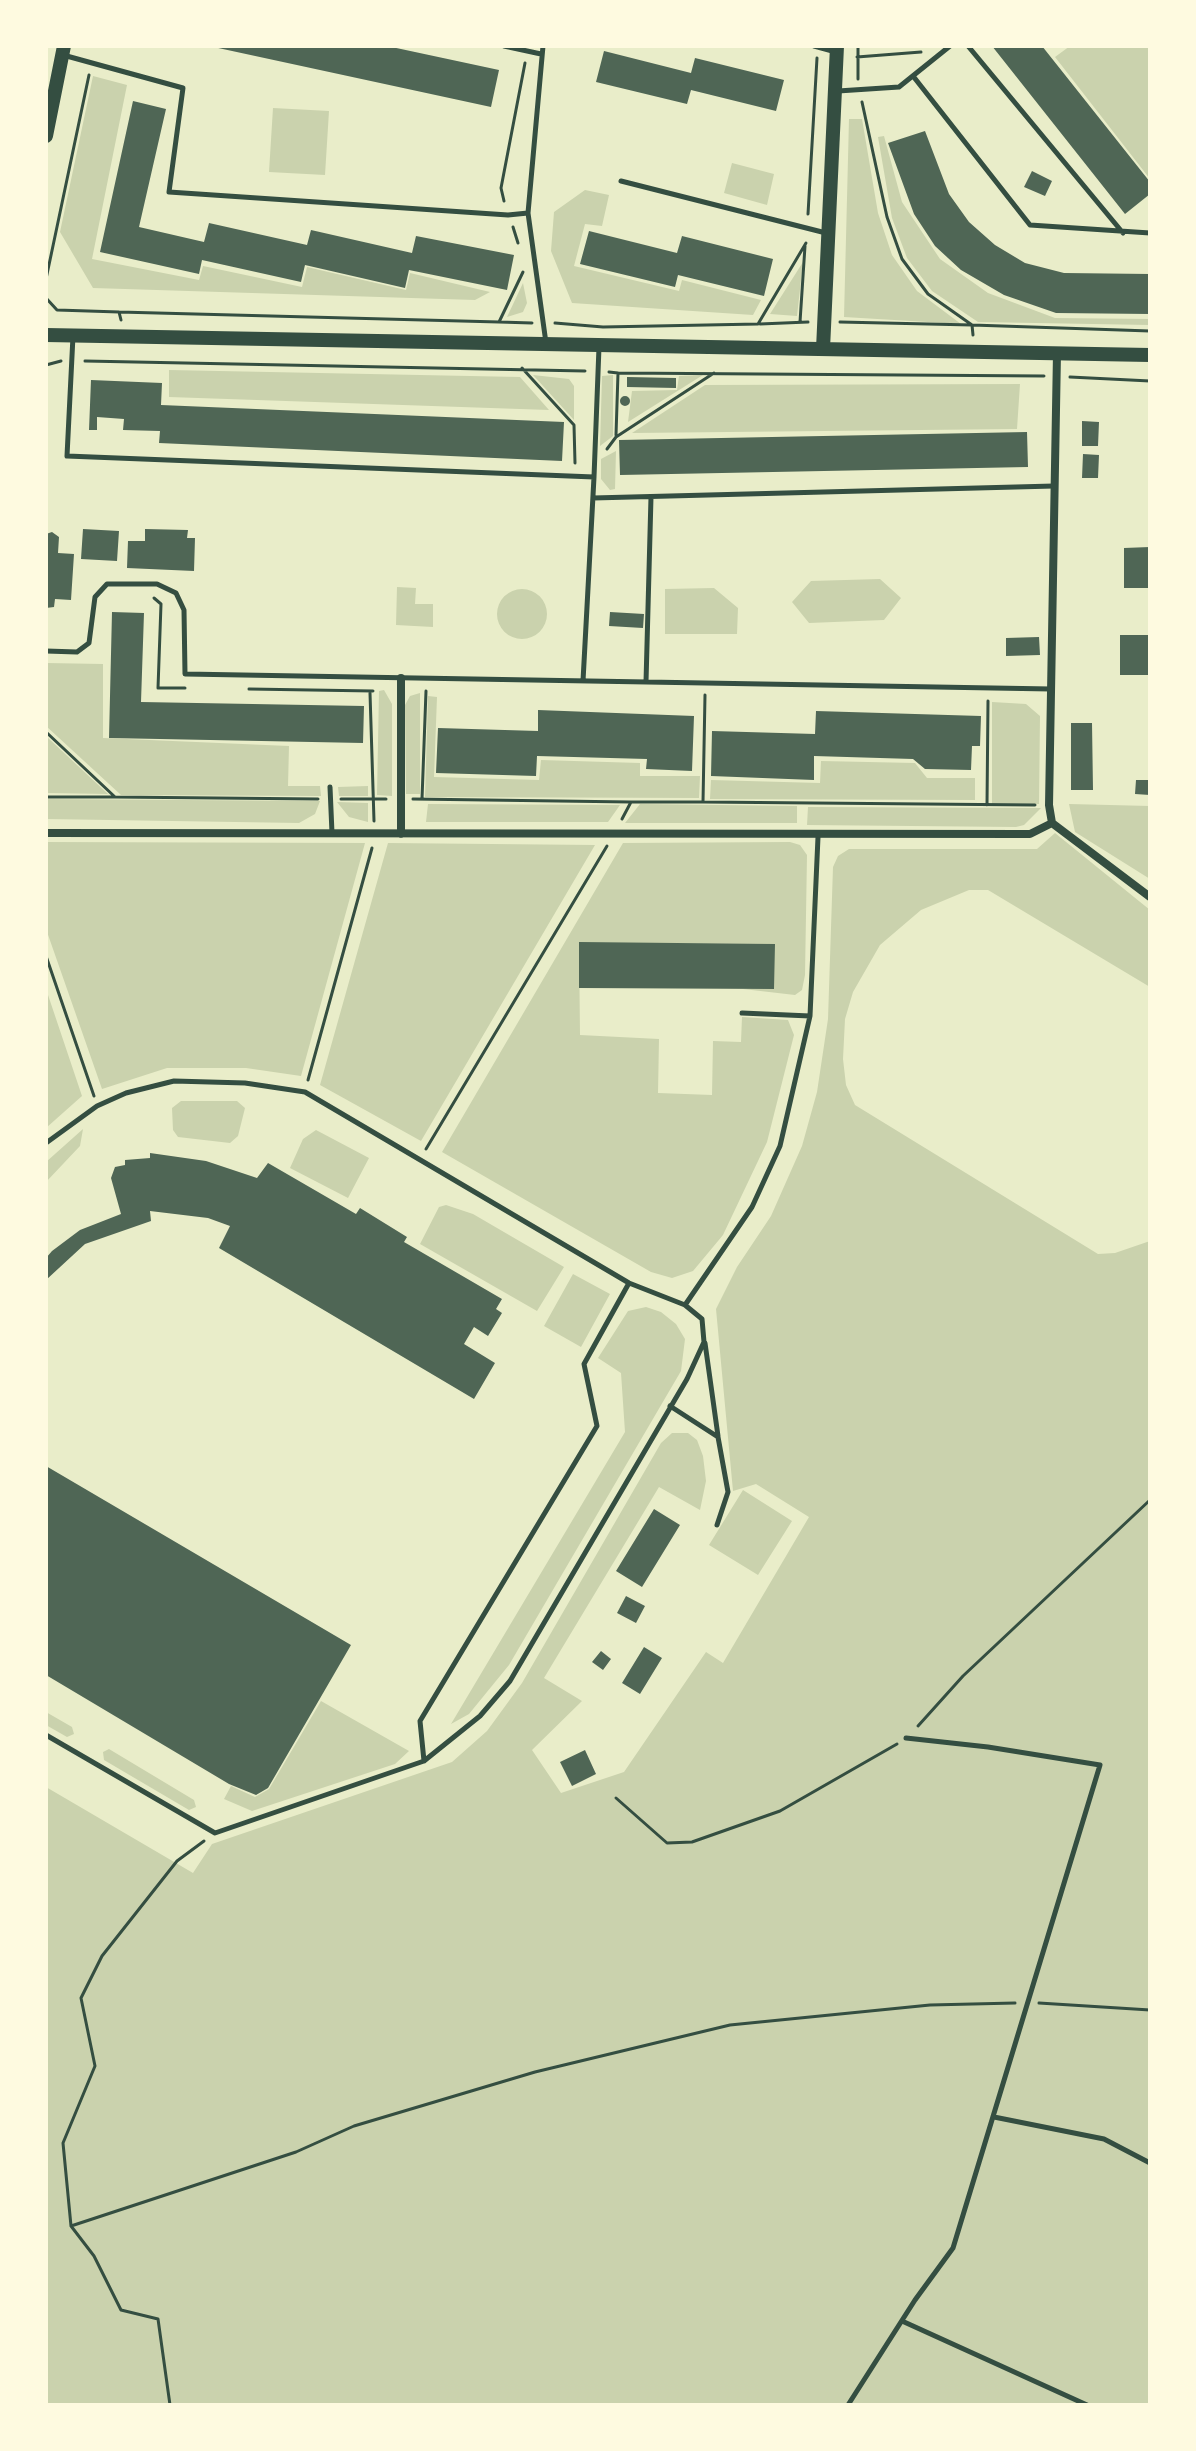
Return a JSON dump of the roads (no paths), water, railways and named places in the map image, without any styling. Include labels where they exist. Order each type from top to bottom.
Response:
[{"type":"main road","points":[[823,349],[836,49]]},
{"type":"main road","points":[[46,136],[63,50]]},
{"type":"main road","points":[[46,335],[1150,355]]},
{"type":"street","points":[[1057,353],[1049,805],[1052,823],[1150,897]]},
{"type":"street","points":[[401,678],[401,834]]},
{"type":"street","points":[[46,833],[818,837],[1030,834],[1052,823]]},
{"type":"lane","points":[[504,46],[541,54]]},
{"type":"lane","points":[[543,46],[528,213],[546,343]]},
{"type":"lane","points":[[833,92],[899,87],[950,46]]},
{"type":"lane","points":[[968,46],[1124,234]]},
{"type":"lane","points":[[816,47],[836,49]]},
{"type":"lane","points":[[63,50],[91,62],[183,88],[169,192],[508,215],[528,213]]},
{"type":"lane","points":[[913,76],[1030,225],[1124,234],[1150,233]]},
{"type":"lane","points":[[621,181],[828,233]]},
{"type":"lane","points":[[73,335],[67,456],[594,477]]},
{"type":"lane","points":[[583,681],[599,345]]},
{"type":"lane","points":[[593,498],[1054,486]]},
{"type":"lane","points":[[646,682],[651,497]]},
{"type":"lane","points":[[46,651],[77,652],[89,643],[95,597],[107,584],[157,584],[176,593],[184,610],[185,674],[1052,689]]},
{"type":"lane","points":[[330,787],[332,833]]},
{"type":"lane","points":[[685,1305],[752,1207],[780,1146],[810,1016],[818,837]]},
{"type":"lane","points":[[742,1013],[810,1016]]},
{"type":"lane","points":[[46,1143],[97,1106],[126,1093],[174,1081],[245,1083],[305,1092],[629,1283],[685,1305],[702,1319],[728,1492],[717,1525]]},
{"type":"lane","points":[[424,1761],[420,1721],[597,1426],[584,1364],[629,1283]]},
{"type":"lane","points":[[46,1735],[215,1833],[424,1761],[480,1716],[510,1681],[704,1342]]},
{"type":"lane","points":[[670,1406],[718,1437]]},
{"type":"lane","points":[[848,2405],[901,2321],[953,2248],[1100,1765],[906,1738]]},
{"type":"lane","points":[[994,2117],[1104,2139],[1150,2163]]},
{"type":"lane","points":[[901,2321],[1087,2405]]}]
